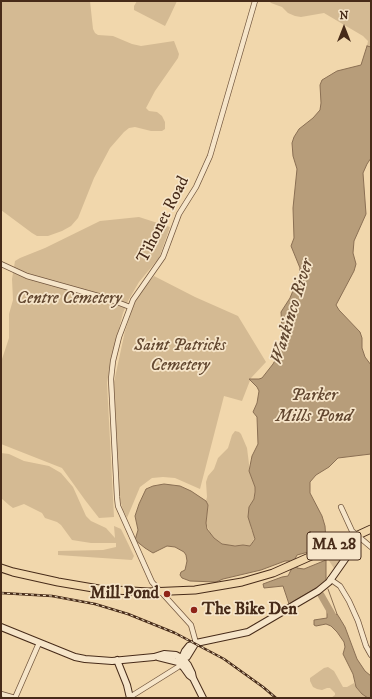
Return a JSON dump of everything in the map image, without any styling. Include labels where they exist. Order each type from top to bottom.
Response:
[{"type":"main road","name":"MA 28","points":[[1,568],[43,579],[90,588],[130,592],[162,592],[203,589],[242,582],[273,573],[371,529]]},
{"type":"main road","points":[[203,698],[182,660],[183,654],[189,646],[196,643],[248,632],[318,591],[330,579],[355,545],[357,536]]},
{"type":"main road","points":[[1,627],[75,657],[97,660],[154,657],[182,660]]},
{"type":"main road","points":[[117,660],[130,698]]},
{"type":"street","name":"Tihonet Road","points":[[196,643],[191,625],[154,584],[118,506],[111,379],[113,362],[130,307],[142,286],[163,257],[179,214],[204,171],[210,156],[255,1]]},
{"type":"street","points":[[1,264],[27,276],[109,299],[130,307]]},
{"type":"street","points":[[341,507],[352,531],[371,548]]},
{"type":"street","points":[[330,579],[340,586],[349,601],[358,621],[366,646],[371,655]]},
{"type":"street","points":[[1,694],[15,698],[39,642]]},
{"type":"street","points":[[130,698],[178,667],[182,660]]},
{"type":"green space","points":[[1,1],[90,1],[93,29],[98,35],[113,36],[141,46],[174,41],[179,54],[178,58],[155,91],[146,108],[149,111],[157,112],[162,116],[165,122],[165,129],[162,131],[151,131],[135,127],[129,128],[124,132],[110,148],[94,178],[78,218],[71,226],[48,236],[37,236],[1,210]]},
{"type":"green space","points":[[137,1],[177,1],[165,26],[134,10],[134,6]]},
{"type":"green space","points":[[269,1],[371,1],[371,47],[367,46],[368,41],[363,36],[324,13],[301,17],[295,16],[288,13],[282,7]]},
{"type":"green space","name":"Centre Cemetery","points":[[139,217],[170,227],[159,258],[139,282],[128,301],[123,313],[112,356],[107,383],[114,517],[99,518],[62,468],[1,444],[1,362],[9,338],[9,314],[13,300],[12,279],[15,261],[20,258],[45,248],[100,221]]},
{"type":"green space","name":"Saint Patricks Cemetery","points":[[154,276],[195,297],[238,316],[266,362],[251,378],[242,401],[224,396],[200,489],[175,478],[152,478],[140,487],[127,518],[119,496],[114,382],[125,331],[136,298]]},
{"type":"green space","points":[[235,431],[241,434],[247,448],[249,471],[255,487],[254,499],[249,507],[251,529],[255,537],[250,546],[228,546],[222,544],[210,533],[206,523],[208,505],[206,501],[206,482],[208,476],[214,469],[218,458],[228,448],[232,435]]},
{"type":"green space","points":[[1,453],[9,454],[24,461],[49,466],[61,473],[73,487],[86,516],[91,521],[106,528],[115,538],[114,526],[121,529],[134,556],[132,560],[58,555],[58,551],[103,550],[116,547],[116,543],[91,543],[72,540],[61,525],[45,518],[42,513],[24,504],[13,508],[9,505],[1,498]]},
{"type":"green space","points":[[357,539],[337,573],[326,556]]},
{"type":"green space","points":[[328,667],[334,671],[343,687],[347,687],[354,683],[362,694],[368,698],[331,698],[335,695],[335,693],[330,688],[322,690],[313,687],[310,678],[324,668]]},
{"type":"water","name":"Parker Mills Pond","points":[[367,46],[371,47],[371,158],[363,173],[366,214],[354,241],[353,253],[356,264],[354,271],[336,305],[360,332],[365,357],[371,365],[371,454],[338,458],[329,467],[316,475],[310,482],[310,493],[322,516],[325,526],[326,541],[316,550],[297,555],[295,559],[297,568],[304,569],[326,560],[326,580],[323,584],[289,604],[283,586],[264,588],[263,584],[288,576],[292,568],[290,561],[285,561],[261,570],[216,582],[190,581],[182,578],[180,575],[181,572],[185,570],[187,561],[184,552],[175,547],[167,546],[153,553],[135,540],[138,530],[135,516],[146,489],[164,484],[180,486],[206,501],[208,505],[206,523],[207,529],[214,538],[222,544],[250,546],[255,539],[248,517],[249,507],[254,499],[255,492],[255,487],[249,471],[252,456],[258,444],[257,417],[253,412],[257,403],[259,391],[249,379],[262,378],[277,357],[280,350],[282,329],[281,312],[290,298],[299,276],[300,268],[291,246],[294,238],[293,208],[297,169],[293,156],[292,143],[299,129],[313,118],[320,110],[320,85],[322,80],[337,71],[361,65]]},
{"type":"water","points":[[327,611],[333,616],[337,614],[345,627],[357,659],[365,671],[371,676],[371,698],[368,698],[362,694],[356,687],[353,674],[343,654],[345,647],[344,642],[337,632],[331,626],[326,624],[314,625],[314,620],[327,618]]},
{"type":"waterway","points":[[328,589],[337,614]]},
{"type":"waterway","name":"Wankinco River","points":[[321,595],[337,623]]},
{"type":"railway","points":[[1,593],[52,596],[95,604],[128,614],[175,633],[224,659],[276,698]]},
{"type":"place","name":"Mill Pond","points":[[167,594]]},
{"type":"place","name":"The Bike Den","points":[[194,610]]}]
